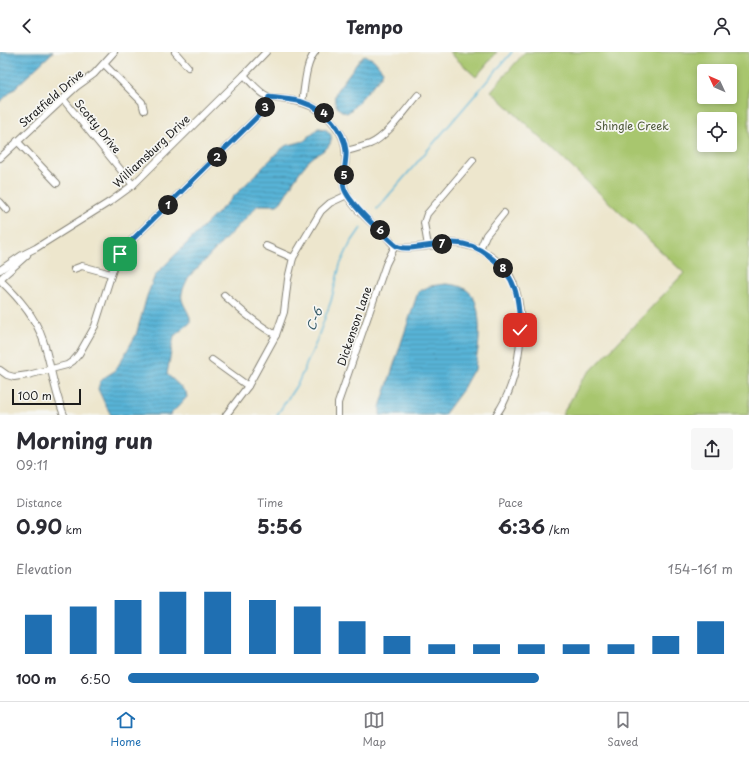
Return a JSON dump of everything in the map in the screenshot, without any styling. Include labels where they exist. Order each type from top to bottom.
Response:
[{"type":"street","name":"Stratfield Drive","points":[[0,158],[63,98],[94,74],[114,52]]},
{"type":"street","points":[[175,52],[188,67]]},
{"type":"street","name":"Williamsburg Drive","points":[[0,270],[22,255],[111,202],[133,185],[266,52]]},
{"type":"street","points":[[302,102],[307,70],[312,55],[315,52]]},
{"type":"street","points":[[104,64],[142,102],[144,110]]},
{"type":"street","points":[[244,75],[260,91],[269,97],[302,102],[318,109],[330,119],[340,132],[346,151],[344,186],[347,195],[355,206],[395,246],[406,248],[454,243],[480,249],[498,262],[510,276],[516,290],[520,306],[520,351],[508,394],[496,415]]},
{"type":"street","points":[[346,151],[378,140],[387,132],[418,95]]},
{"type":"street","points":[[0,370],[7,375],[14,377],[28,375],[67,365],[79,354],[95,326],[111,274],[120,254],[129,243],[260,114],[269,97]]},
{"type":"street","name":"Scotty Drive","points":[[63,98],[133,185]]},
{"type":"street","points":[[17,142],[57,183]]},
{"type":"street","points":[[428,246],[424,223],[426,214],[473,160]]},
{"type":"street","points":[[226,415],[248,386],[276,335],[284,312],[288,279],[293,258],[321,211],[330,203],[347,195]]},
{"type":"street","points":[[0,202],[7,210]]},
{"type":"street","points":[[480,249],[490,230],[504,213]]},
{"type":"street","points":[[266,246],[293,258]]},
{"type":"street","name":"Dickenson Lane","points":[[338,415],[338,404],[386,264],[395,246]]},
{"type":"street","name":"Williamsburg Drive","points":[[0,279],[36,248]]},
{"type":"street","points":[[74,269],[82,266],[111,274]]},
{"type":"street","points":[[0,279],[16,295],[35,322],[43,339],[64,415]]},
{"type":"street","points":[[224,295],[247,317],[276,335]]},
{"type":"street","points":[[212,360],[248,386]]},
{"type":"green space","points":[[449,52],[497,52],[476,77]]},
{"type":"green space","name":"Shingle Creek","points":[[525,52],[749,52],[749,415],[562,415],[583,379],[684,273],[491,91]]},
{"type":"water","points":[[0,52],[53,52],[0,102]]},
{"type":"water","points":[[365,55],[374,60],[383,71],[381,76],[351,110],[347,113],[343,112],[337,107],[335,101],[337,90],[361,58]]},
{"type":"water","points":[[318,128],[326,130],[330,133],[330,144],[306,164],[281,202],[277,205],[258,205],[188,278],[183,289],[182,301],[189,315],[190,323],[174,336],[167,374],[186,392],[187,397],[170,415],[111,415],[98,389],[100,382],[118,366],[136,335],[147,296],[158,272],[277,153],[285,146],[304,141]]},
{"type":"water","points":[[446,284],[464,288],[473,297],[476,303],[479,319],[479,335],[475,370],[472,372],[461,392],[444,415],[380,415],[380,407],[418,292],[430,286]]},
{"type":"waterway","name":"C-6","points":[[377,209],[512,52]]},
{"type":"waterway","name":"C-6","points":[[277,415],[298,383],[315,345],[331,301],[340,265],[350,244],[361,228]]},
{"type":"route","points":[[120,254],[129,243],[260,114],[269,97],[302,102],[318,109],[330,119],[340,132],[346,151],[344,186],[347,195],[355,206],[395,246],[406,248],[454,243],[480,249],[498,262],[510,276],[516,290],[520,306],[520,330]]}]
